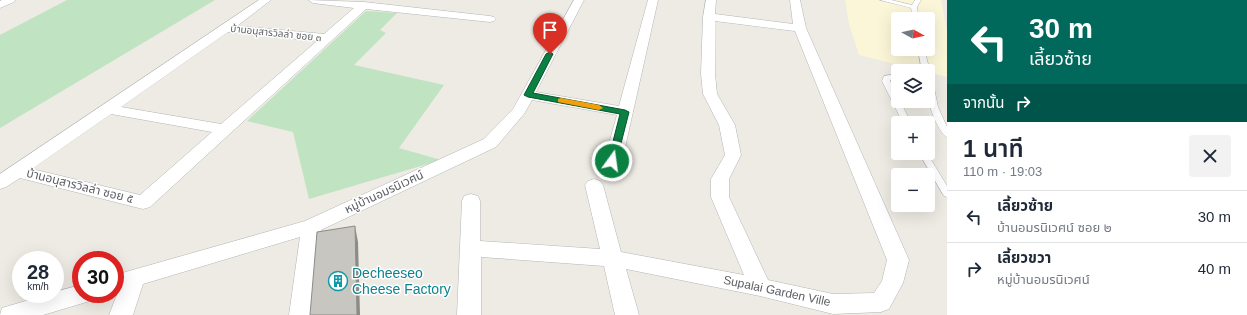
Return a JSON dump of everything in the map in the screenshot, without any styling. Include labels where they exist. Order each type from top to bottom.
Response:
[{"type":"street","points":[[0,5],[10,0]]},
{"type":"street","points":[[0,183],[266,0]]},
{"type":"street","points":[[313,0],[490,19]]},
{"type":"street","points":[[419,11],[429,0]]},
{"type":"street","name":"หมู่บ้านอมรนิเวศน์","points":[[125,282],[311,226],[490,143],[520,111],[579,0]]},
{"type":"street","points":[[612,161],[653,0]]},
{"type":"street","points":[[711,0],[708,74],[710,94],[726,125],[731,141],[733,155],[720,179],[720,197],[760,287]]},
{"type":"street","name":"Supalai Garden Ville","points":[[470,248],[612,258],[760,287],[833,304],[881,302],[892,283],[898,260],[800,28],[796,0]]},
{"type":"street","points":[[107,109],[225,129],[364,5]]},
{"type":"street","points":[[710,17],[800,28]]},
{"type":"street","name":"บ้านอนุสารวิลล่า ซอย ๓","points":[[225,28],[327,38]]},
{"type":"street","points":[[528,95],[625,112]]},
{"type":"street","name":"บ้านอนุสารวิลล่า ซอย ๕","points":[[17,171],[143,202],[225,129]]},
{"type":"street","points":[[594,185],[627,315]]},
{"type":"street","points":[[469,315],[471,201]]},
{"type":"street","points":[[301,315],[311,226]]},
{"type":"street","points":[[121,315],[125,282]]},
{"type":"street","points":[[10,315],[72,297]]},
{"type":"lane","points":[[883,0],[914,6]]},
{"type":"lane","points":[[915,12],[914,6],[918,0]]},
{"type":"lane","points":[[891,76],[887,78],[886,81],[891,91]]},
{"type":"lane","points":[[934,108],[938,120],[947,134]]},
{"type":"lane","points":[[927,160],[947,194]]},
{"type":"shaded area","points":[[845,0],[941,0],[947,31],[947,77],[935,74],[935,64],[895,64],[859,55],[849,24]]},
{"type":"green space","points":[[67,0],[215,0],[0,128],[0,35]]},
{"type":"green space","points":[[366,11],[397,13],[380,30],[386,33],[354,65],[444,85],[399,148],[441,160],[309,199],[293,132],[247,121]]},
{"type":"building","name":"Decheeseo Cheese Factory","points":[[355,226],[357,315],[310,315],[317,232]]},
{"type":"slow traffic","points":[[561,101],[599,108]]},
{"type":"place","name":"Decheeseo Cheese Factory","points":[[338,281]]},
{"type":"route","points":[[550,54],[528,95],[625,112],[612,161]]}]
